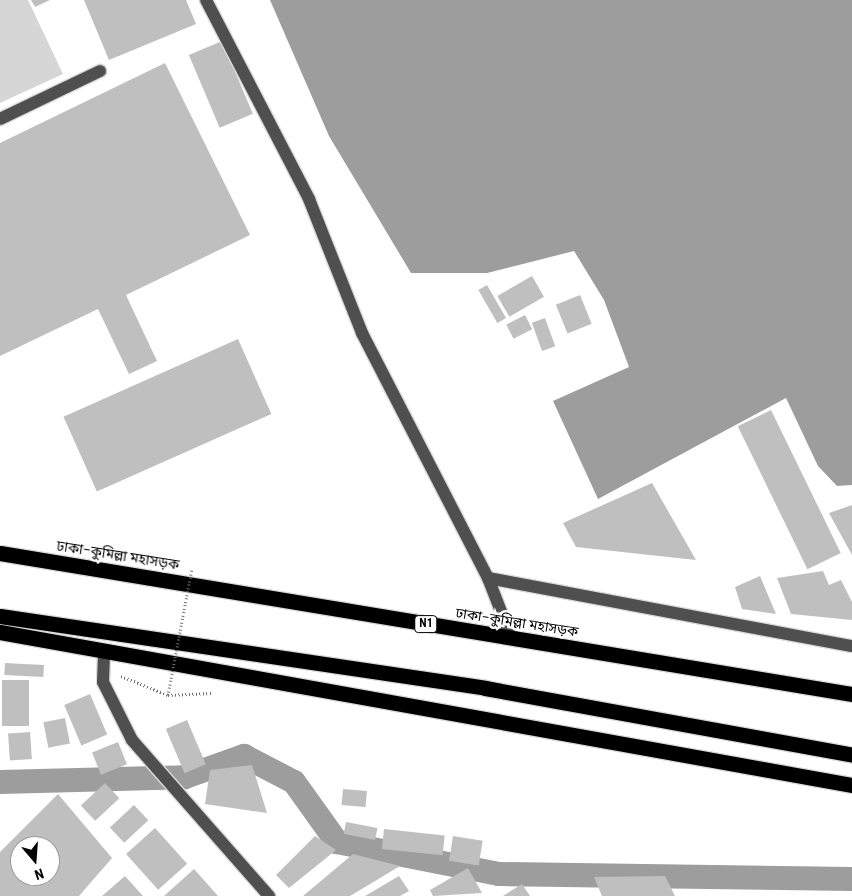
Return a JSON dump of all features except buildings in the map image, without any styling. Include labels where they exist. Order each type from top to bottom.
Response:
[{"type":"highway","name":"ঢাকা–কুমিল্লা মহাসড়ক","points":[[0,553],[852,694]]},
{"type":"highway","points":[[0,616],[485,688],[852,755]]},
{"type":"highway","points":[[0,632],[104,661],[852,785]]},
{"type":"street","points":[[206,0],[309,198],[362,334],[488,578],[511,638]]},
{"type":"street","points":[[0,119],[100,71]]},
{"type":"street","points":[[488,578],[852,646]]},
{"type":"street","points":[[104,661],[103,682],[147,762],[269,896]]},
{"type":"path","points":[[168,695],[192,568]]},
{"type":"path","points":[[104,661],[168,695],[212,692]]},
{"type":"shaded area","points":[[0,0],[28,0],[63,74],[0,103]]},
{"type":"shaded area","points":[[270,0],[852,0],[852,485],[837,486],[818,466],[786,398],[598,499],[553,401],[629,367],[604,300],[574,251],[487,273],[411,273],[329,136]]},
{"type":"waterway","points":[[0,782],[185,777],[244,756],[294,782],[337,842],[499,874],[852,879]]}]
